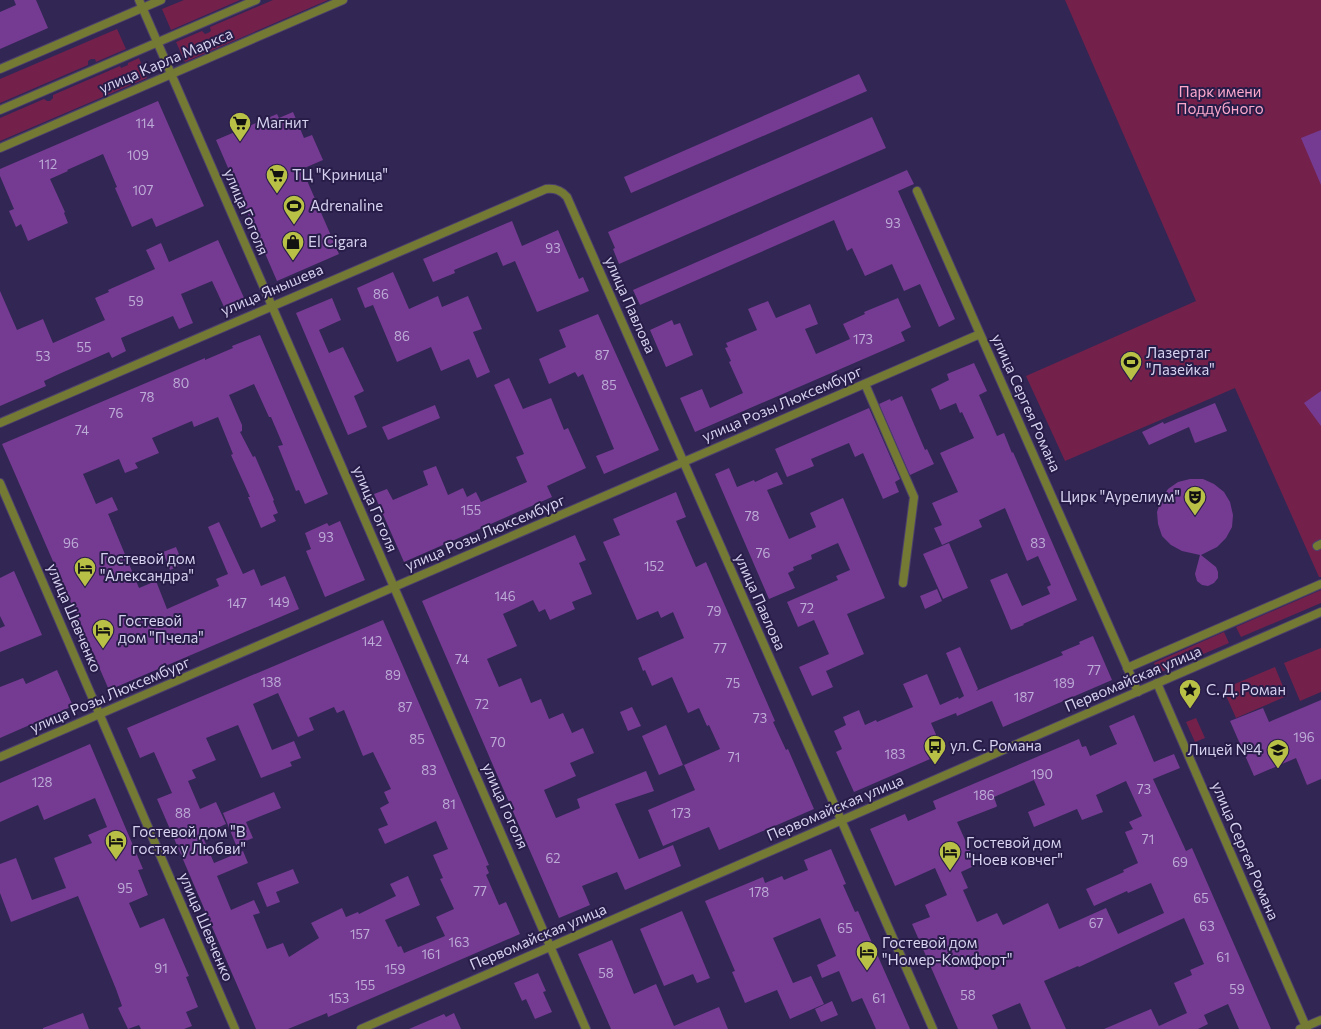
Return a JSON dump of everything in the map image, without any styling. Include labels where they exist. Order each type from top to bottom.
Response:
[{"type":"street","name":"улица Гоголя","points":[[139,0],[586,1029]]},
{"type":"street","points":[[0,69],[161,0]]},
{"type":"street","points":[[0,110],[256,0]]},
{"type":"street","name":"улица Карла Маркса","points":[[0,148],[343,0]]},
{"type":"street","name":"улица Янышева","points":[[0,423],[546,188],[557,189]]},
{"type":"street","name":"улица Павлова","points":[[557,189],[563,192],[567,197],[933,1029]]},
{"type":"street","name":"улица Сергея Романа","points":[[917,191],[1138,692]]},
{"type":"street","name":"улица Розы Люксембург","points":[[0,758],[980,334]]},
{"type":"street","points":[[865,384],[914,497],[903,583]]},
{"type":"street","name":"улица Шевченко","points":[[0,483],[235,1029]]},
{"type":"street","points":[[1128,668],[1321,584]]},
{"type":"street","name":"Первомайская улица","points":[[361,1029],[1321,612]]},
{"type":"street","name":"улица Сергея Романа","points":[[1157,684],[1304,1028]]},
{"type":"street","points":[[1304,1028],[1321,1020]]},
{"type":"green space","points":[[184,0],[240,0],[171,30],[162,9]]},
{"type":"green space","points":[[273,0],[328,0],[185,62],[176,42],[202,31],[205,34],[208,33],[211,31],[210,27]]},
{"type":"green space","name":"Парк имени Поддубного","points":[[1065,0],[1321,0],[1321,577],[1319,577],[1235,388],[1065,461],[1026,376],[1196,301]]},
{"type":"green space","points":[[117,29],[126,49],[96,62],[95,59],[91,59],[88,61],[88,65],[0,103],[0,79]]},
{"type":"green space","points":[[139,58],[147,78],[0,141],[0,118],[44,99],[50,101],[53,98],[53,95],[120,66],[121,68],[128,65],[128,63]]},
{"type":"green space","points":[[1321,590],[1321,603],[1241,637],[1236,627]]},
{"type":"green space","points":[[1224,632],[1229,643],[1159,673],[1154,663]]},
{"type":"green space","points":[[1321,648],[1321,692],[1300,701],[1284,663]]},
{"type":"green space","points":[[1275,667],[1287,696],[1236,718],[1223,689]]},
{"type":"green space","points":[[1196,718],[1205,738],[1195,742],[1186,722]]},
{"type":"building","points":[[14,0],[36,0],[48,28],[0,49],[0,12],[16,5]]},
{"type":"building","points":[[859,74],[867,91],[631,193],[624,177]]},
{"type":"building","points":[[158,101],[204,206],[156,227],[152,218],[132,227],[115,188],[117,187],[103,154],[50,179],[65,212],[64,213],[68,223],[28,241],[21,224],[16,227],[9,211],[14,209],[0,176],[0,169]]},
{"type":"building","points":[[293,112],[304,138],[312,135],[323,160],[302,169],[339,254],[277,281],[216,140],[277,114],[279,118]]},
{"type":"building","points":[[872,117],[886,148],[619,264],[613,249],[615,248],[608,232]]},
{"type":"building","points":[[1321,130],[1321,185],[1301,138]]},
{"type":"building","points":[[907,170],[914,184],[898,191],[955,319],[939,327],[920,284],[904,291],[892,264],[865,276],[852,248],[847,251],[834,220],[640,305],[633,290]]},
{"type":"building","points":[[512,221],[522,246],[558,230],[579,279],[583,277],[589,291],[537,312],[515,261],[503,266],[497,252],[454,270],[455,273],[433,282],[423,259]]},
{"type":"building","points":[[218,240],[245,300],[225,309],[212,281],[181,294],[193,323],[179,329],[173,316],[121,338],[126,351],[112,358],[109,352],[44,381],[46,386],[0,406],[0,291],[17,330],[43,319],[53,343],[105,320],[95,298],[109,292],[108,290],[155,269],[146,250],[161,243],[169,262]]},
{"type":"building","points":[[393,272],[409,309],[438,296],[442,307],[468,296],[482,329],[473,332],[490,372],[477,378],[469,359],[441,371],[431,347],[397,362],[373,305],[365,308],[357,288]]},
{"type":"building","points":[[332,298],[341,320],[319,330],[329,353],[343,347],[364,391],[354,396],[367,427],[348,435],[296,313]]},
{"type":"building","points":[[898,298],[911,327],[901,332],[905,341],[695,432],[680,398],[702,389],[710,408],[743,393],[729,362],[731,361],[725,348],[728,347],[726,343],[757,330],[748,309],[768,301],[776,318],[810,304],[818,324],[805,329],[816,354],[850,339],[843,324],[865,314],[864,312]]},
{"type":"building","points":[[598,314],[659,450],[604,474],[596,456],[614,449],[583,374],[578,377],[575,372],[549,384],[539,359],[566,347],[559,330]]},
{"type":"building","points":[[672,320],[674,325],[680,323],[693,355],[666,367],[650,330]]},
{"type":"building","points":[[260,335],[328,494],[305,504],[299,490],[296,491],[278,446],[283,445],[254,384],[229,395],[242,425],[242,431],[240,432],[253,457],[255,456],[274,500],[273,501],[278,513],[273,515],[276,521],[261,528],[248,497],[250,497],[231,455],[233,454],[218,417],[194,427],[192,421],[152,438],[159,453],[135,463],[138,468],[125,473],[119,459],[83,474],[96,504],[112,497],[118,510],[108,514],[139,588],[156,581],[167,609],[219,586],[216,579],[228,574],[208,527],[219,522],[243,574],[254,569],[261,586],[285,576],[299,609],[109,690],[2,444],[205,358],[205,360],[233,348],[232,346]]},
{"type":"building","points":[[974,363],[987,391],[979,395],[997,436],[1004,433],[1077,600],[1011,630],[990,580],[1007,573],[1022,606],[1050,594],[1047,587],[1051,585],[1038,556],[1027,561],[1005,508],[979,520],[982,527],[942,545],[934,528],[942,525],[932,503],[958,492],[940,453],[974,438],[962,412],[960,413],[956,403],[940,410],[931,389],[949,380],[947,374]]},
{"type":"building","points":[[509,378],[523,409],[551,398],[564,430],[568,428],[586,468],[547,486],[552,497],[404,562],[374,494],[387,489],[393,500],[428,485],[423,471],[436,466],[448,495],[463,488],[467,497],[476,492],[481,502],[527,482],[516,457],[524,454],[494,385]]},
{"type":"building","points":[[1321,391],[1321,426],[1304,403]]},
{"type":"building","points":[[902,396],[925,450],[927,449],[934,464],[910,475],[879,404]]},
{"type":"building","points":[[1215,403],[1227,431],[1195,443],[1189,427],[1149,445],[1142,432],[1163,422],[1164,424]]},
{"type":"building","points":[[435,405],[440,418],[388,440],[382,427]]},
{"type":"building","points":[[869,408],[900,479],[895,482],[899,492],[883,499],[863,453],[855,457],[849,443],[811,459],[814,466],[787,477],[775,449]]},
{"type":"building","points":[[729,468],[737,487],[754,480],[755,482],[777,472],[783,484],[767,490],[789,539],[816,527],[810,513],[843,498],[885,598],[847,614],[864,654],[826,671],[833,687],[812,696],[799,667],[829,654],[814,620],[798,627],[787,602],[838,580],[836,576],[850,570],[838,543],[811,555],[812,559],[793,567],[794,570],[788,573],[795,588],[769,599],[715,474]]},
{"type":"building","points":[[1190,479],[1203,479],[1214,484],[1224,492],[1230,502],[1233,515],[1232,527],[1226,538],[1217,547],[1201,555],[1216,567],[1218,572],[1218,578],[1214,583],[1208,586],[1202,585],[1197,581],[1195,574],[1200,555],[1182,551],[1171,545],[1162,536],[1158,524],[1157,512],[1161,500],[1168,489],[1178,482]]},
{"type":"building","points":[[676,492],[686,517],[676,521],[696,567],[706,562],[775,721],[773,722],[786,750],[788,749],[814,809],[719,850],[709,827],[663,846],[648,810],[695,790],[684,765],[720,749],[699,708],[688,713],[672,677],[652,686],[645,670],[643,671],[638,658],[684,638],[673,612],[661,618],[658,611],[637,620],[603,542],[620,535],[613,519]]},
{"type":"building","points":[[340,521],[365,580],[325,597],[306,551],[311,549],[305,533],[327,523],[329,526]]},
{"type":"building","points":[[575,535],[586,560],[579,563],[592,594],[572,602],[575,609],[550,620],[545,609],[539,612],[533,600],[503,614],[517,646],[487,659],[499,687],[521,678],[531,703],[541,699],[549,719],[563,713],[572,733],[583,728],[594,753],[570,763],[576,776],[544,790],[556,818],[580,808],[577,799],[646,771],[654,791],[615,804],[639,859],[673,845],[681,866],[625,890],[617,872],[582,886],[590,905],[559,918],[422,601]]},
{"type":"building","points":[[949,543],[968,588],[943,599],[923,554]]},
{"type":"building","points":[[176,547],[183,564],[170,570],[163,552]]},
{"type":"building","points":[[14,571],[42,635],[0,652],[0,628],[5,626],[0,616],[0,578]]},
{"type":"building","points":[[937,589],[942,601],[925,609],[920,596]]},
{"type":"building","points":[[383,620],[489,865],[486,866],[489,873],[486,875],[499,905],[506,902],[520,934],[328,1017],[327,1013],[288,1029],[256,1029],[157,799],[172,793],[154,752],[140,758],[127,728]],"holes":[[[278,693],[298,737],[314,730],[309,718],[334,707],[337,713],[344,710],[363,756],[373,752],[391,789],[384,792],[389,803],[380,808],[388,825],[378,829],[385,844],[436,821],[448,849],[433,855],[443,878],[440,879],[454,909],[436,917],[445,936],[404,953],[401,946],[398,947],[385,920],[420,905],[408,876],[390,884],[396,896],[359,914],[358,912],[346,917],[342,908],[311,923],[319,938],[289,957],[283,943],[267,949],[253,915],[260,913],[254,900],[231,910],[217,876],[248,863],[243,851],[214,863],[202,835],[226,824],[216,802],[200,809],[188,781],[196,778],[192,770],[216,760],[206,738],[238,725],[261,778],[292,766],[290,762],[301,758],[294,741],[272,750],[253,704]]]},
{"type":"building","points":[[1093,636],[1112,680],[1003,727],[992,701],[957,716],[956,713],[931,723],[944,753],[854,792],[836,752],[842,749],[834,731],[846,725],[843,717],[859,710],[865,725],[876,720],[877,722],[913,707],[903,684],[927,674],[940,705],[958,697],[959,699],[964,696],[946,653],[960,647],[978,689],[976,691],[1063,655],[1061,652],[1080,644],[1079,642]]},
{"type":"building","points":[[57,670],[73,706],[0,738],[0,687],[23,678],[26,684]]},
{"type":"building","points":[[1321,700],[1321,779],[1307,785],[1296,758],[1254,776],[1230,721],[1263,708],[1269,722]]},
{"type":"building","points":[[632,707],[641,726],[628,731],[620,712]]},
{"type":"building","points":[[1134,715],[1154,762],[1174,754],[1180,768],[1153,779],[1186,851],[1192,848],[1271,1029],[1239,1029],[1228,1004],[1204,1015],[1208,1024],[1198,1029],[1104,1029],[1151,1009],[1159,1026],[1187,1013],[1174,983],[1192,975],[1190,970],[1204,964],[1184,918],[1079,967],[1078,966],[1044,981],[1066,1029],[1031,1029],[1020,1003],[992,1015],[998,1029],[958,1029],[912,924],[930,917],[925,905],[947,895],[935,868],[895,886],[870,829],[905,814],[908,821],[936,809],[933,801],[1079,739],[1082,747],[1086,746],[1090,756],[1117,744],[1109,726]],"holes":[[[1034,780],[1045,805],[1028,812],[1034,827],[1077,809],[1082,820],[1103,812],[1096,795],[1126,781],[1142,816],[1129,822],[1133,829],[1125,832],[1138,863],[1123,870],[1124,872],[1086,889],[1094,906],[1127,891],[1128,893],[1151,883],[1164,913],[1118,934],[1106,908],[1059,929],[1048,903],[1003,925],[997,913],[977,922],[963,890],[968,888],[961,872],[974,866],[971,861],[974,860],[957,822],[996,807],[994,797]]]},
{"type":"building","points":[[666,725],[683,765],[659,775],[642,736]]},
{"type":"building","points":[[90,744],[143,869],[138,870],[148,895],[129,903],[140,928],[164,918],[189,976],[186,977],[198,1007],[186,1012],[192,1026],[184,1029],[141,1029],[139,1025],[128,1029],[118,1008],[122,1006],[116,989],[78,896],[11,922],[0,893],[0,864],[16,858],[32,900],[66,888],[54,858],[92,843],[88,835],[107,827],[95,798],[44,820],[38,805],[0,822],[0,783]]},
{"type":"building","points":[[274,792],[281,808],[246,822],[253,838],[236,845],[223,813]]},
{"type":"building","points":[[831,849],[846,884],[843,885],[855,912],[858,911],[910,1029],[876,1029],[862,998],[852,1002],[839,971],[822,978],[817,965],[836,956],[820,918],[773,938],[793,983],[811,976],[824,1004],[790,1019],[777,990],[745,1003],[732,972],[735,971],[705,901],[763,877],[765,883],[782,876],[784,880],[808,870],[804,860]]},
{"type":"building","points":[[293,869],[299,883],[276,892],[280,902],[267,907],[257,883]]},
{"type":"building","points":[[682,911],[710,978],[697,983],[693,974],[664,986],[640,929]]},
{"type":"building","points":[[612,940],[634,994],[656,984],[674,1026],[719,1007],[728,1029],[611,1029],[578,954]]},
{"type":"building","points":[[538,973],[546,991],[543,992],[552,1012],[535,1019],[526,999],[522,1001],[514,983]]},
{"type":"building","points":[[832,1001],[838,1015],[821,1022],[815,1009]]},
{"type":"building","points":[[83,1013],[89,1029],[43,1029],[43,1028]]},
{"type":"building","points":[[454,1013],[461,1029],[409,1029],[444,1014],[446,1017]]},
{"type":"place","name":"Магнит","points":[[240,142]]},
{"type":"place","name":"ТЦ \"Криница\"","points":[[277,194]]},
{"type":"place","name":"Аdrenaline","points":[[294,226]]},
{"type":"place","name":"El Cigara","points":[[293,262]]},
{"type":"place","name":"Лазертаг \"Лазейка\"","points":[[1131,382]]},
{"type":"place","name":"Цирк \"Аурелиум\"","points":[[1195,516]]},
{"type":"place","name":"Гостевой дом \"Александра\"","points":[[85,588]]},
{"type":"place","name":"Гостевой дом \"Пчела\"","points":[[103,650]]},
{"type":"place","name":"С. Д. Роман","points":[[1190,710]]},
{"type":"place","name":"ул. С. Романа","points":[[935,766]]},
{"type":"place","name":"Лицей №4","points":[[1278,770]]},
{"type":"place","name":"Гостевой дом \"В гостях у Любви\"","points":[[116,860]]},
{"type":"place","name":"Гостевой дом \"Ноев ковчег\"","points":[[950,872]]},
{"type":"place","name":"Гостевой дом \"Номер-Комфорт\"","points":[[867,972]]}]
